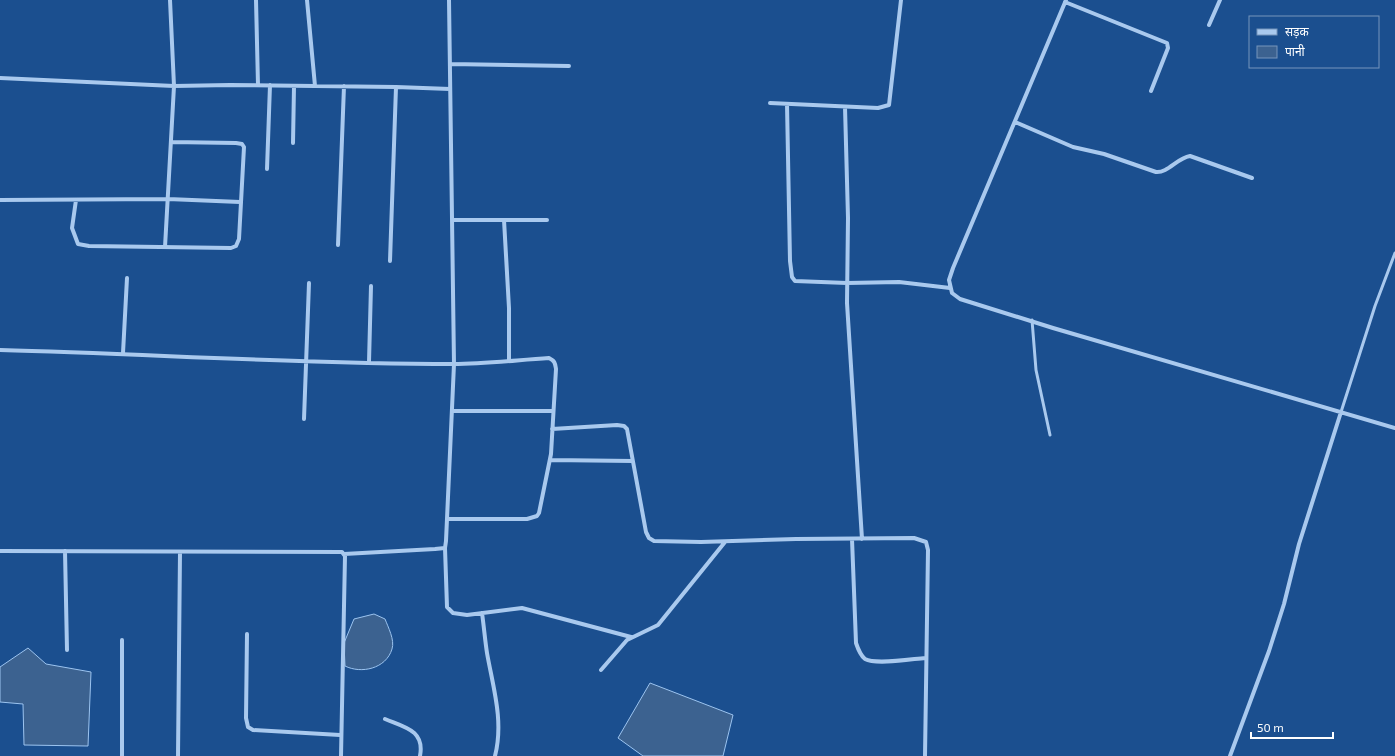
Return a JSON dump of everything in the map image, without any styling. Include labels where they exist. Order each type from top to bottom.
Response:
[{"type":"street","points":[[165,247],[174,86],[170,0]]},
{"type":"street","points":[[256,0],[258,85]]},
{"type":"street","points":[[308,0],[315,86]]},
{"type":"street","points":[[449,0],[454,364],[445,548],[447,607],[453,613],[459,614],[522,608],[631,637]]},
{"type":"street","points":[[770,103],[878,108],[889,105],[901,0]]},
{"type":"street","points":[[1209,24],[1220,0]]},
{"type":"street","points":[[1151,91],[1168,48],[1167,43],[1066,1],[953,268],[949,280],[952,294],[960,299],[1395,428]]},
{"type":"street","points":[[450,64],[569,66]]},
{"type":"street","points":[[0,78],[174,86],[270,85],[450,89]]},
{"type":"street","points":[[267,169],[270,85]]},
{"type":"street","points":[[293,143],[294,86]]},
{"type":"street","points":[[338,245],[344,86]]},
{"type":"street","points":[[390,261],[396,87]]},
{"type":"street","points":[[787,104],[790,261],[792,277],[799,283],[847,284],[899,282],[950,288]]},
{"type":"street","points":[[845,107],[848,218],[847,284],[862,539]]},
{"type":"street","points":[[1015,122],[1073,147],[1104,154],[1156,172],[1163,171],[1180,159],[1190,156],[1252,178]]},
{"type":"street","points":[[76,200],[72,228],[78,244],[89,246],[231,248],[236,246],[239,239],[244,153],[242,144],[236,142],[171,142]]},
{"type":"street","points":[[0,200],[168,199],[240,202]]},
{"type":"street","points":[[452,220],[547,220]]},
{"type":"street","points":[[504,220],[509,308],[509,360]]},
{"type":"street","points":[[123,353],[127,278]]},
{"type":"street","points":[[304,419],[309,283]]},
{"type":"street","points":[[368,362],[371,286]]},
{"type":"street","points":[[0,350],[123,353],[191,358],[454,364],[549,358],[556,363],[550,460],[540,513],[537,516],[528,519],[447,519]]},
{"type":"street","points":[[452,411],[552,411]]},
{"type":"street","points":[[1230,756],[1270,651],[1284,604],[1299,544],[1341,412]]},
{"type":"street","points":[[552,429],[624,426],[629,435],[646,532],[649,538],[654,541],[725,542],[796,539],[914,538],[926,542],[928,550],[925,658],[925,756]]},
{"type":"street","points":[[550,460],[633,461]]},
{"type":"street","points":[[852,539],[856,642],[861,655],[866,660],[875,662],[925,658]]},
{"type":"street","points":[[600,670],[618,649],[631,637],[658,625],[725,542]]},
{"type":"street","points":[[0,551],[340,552],[344,554],[445,548]]},
{"type":"street","points":[[65,551],[67,650]]},
{"type":"street","points":[[178,756],[180,552]]},
{"type":"street","points":[[341,756],[340,735],[344,554]]},
{"type":"street","points":[[482,613],[498,713],[498,744],[495,756]]},
{"type":"street","points":[[247,634],[246,718],[248,727],[253,730],[340,735]]},
{"type":"street","points":[[122,640],[122,756]]},
{"type":"street","points":[[385,719],[410,729],[416,734],[422,745],[420,756]]},
{"type":"lane","points":[[1341,412],[1375,306],[1395,253]]},
{"type":"lane","points":[[1032,320],[1036,370],[1050,435]]},
{"type":"water","points":[[374,614],[385,619],[391,634],[393,645],[389,656],[379,665],[372,668],[358,670],[345,666],[344,643],[354,619]]},
{"type":"water","points":[[28,648],[46,664],[91,672],[88,746],[24,745],[23,704],[0,702],[0,667]]},
{"type":"water","points":[[650,683],[733,715],[723,756],[643,756],[618,738]]}]
